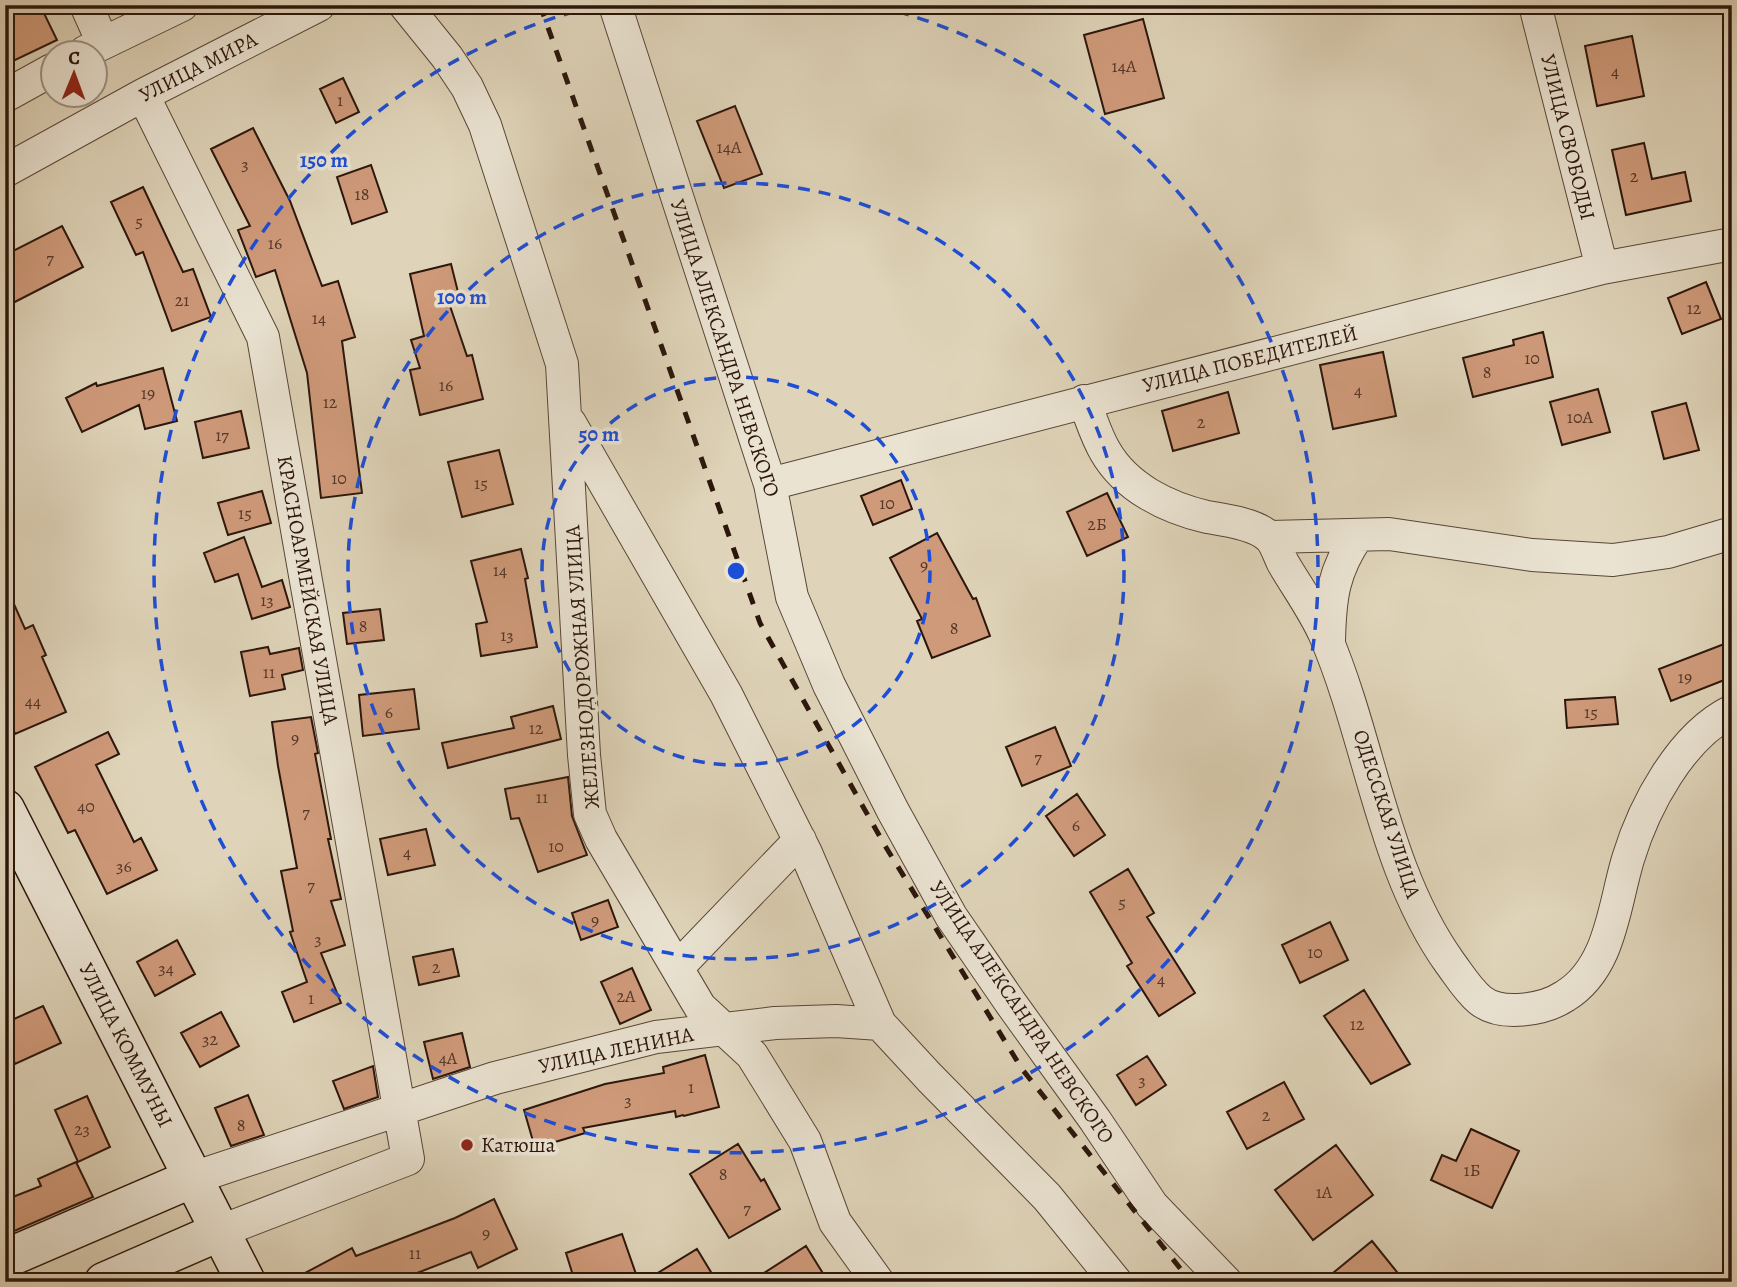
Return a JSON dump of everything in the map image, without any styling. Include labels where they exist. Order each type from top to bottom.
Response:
[{"type":"street","points":[[86,5],[92,38]]},
{"type":"street","points":[[108,41],[182,5]]},
{"type":"street","name":"УЛИЦА МИРА","points":[[5,171],[143,95],[319,5]]},
{"type":"street","name":"ЖЕЛЕЗНОДОРОЖНАЯ УЛИЦА","points":[[405,5],[447,57],[467,87],[485,125],[562,364],[584,755],[590,814],[601,839],[701,1007],[752,1055],[799,1130],[835,1222],[878,1282]]},
{"type":"street","name":"УЛИЦА АЛЕКСАНДРА НЕВСКОГО","points":[[615,5],[771,484],[792,597],[829,685],[893,811],[951,916],[1152,1205],[1226,1282]]},
{"type":"street","name":"УЛИЦА СВОБОДЫ","points":[[1535,5],[1602,268]]},
{"type":"street","points":[[5,96],[38,78]]},
{"type":"street","name":"КРАСНОАРМЕЙСКАЯ УЛИЦА","points":[[143,95],[263,337],[399,1109]]},
{"type":"street","name":"УЛИЦА ПОБЕДИТЕЛЕЙ","points":[[771,484],[1602,268],[1732,244]]},
{"type":"street","points":[[1084,401],[1106,452],[1128,479],[1158,501],[1204,516],[1241,523],[1270,537],[1389,534],[1532,555],[1614,560],[1668,552],[1732,533]]},
{"type":"street","points":[[566,416],[726,694],[800,840],[880,1024],[1047,1197],[1116,1282]]},
{"type":"street","name":"ОДЕССКАЯ УЛИЦА","points":[[1329,646],[1330,601],[1335,578],[1345,555],[1359,534]]},
{"type":"street","name":"ОДЕССКАЯ УЛИЦА","points":[[1270,537],[1324,633],[1353,708],[1404,881],[1434,941],[1462,981],[1482,1002],[1506,1009],[1529,1009],[1550,1004],[1566,996],[1595,966],[1606,941],[1629,857],[1647,810],[1668,773],[1695,740],[1716,719],[1732,711]]},
{"type":"street","name":"УЛИЦА КОММУНЫ","points":[[5,809],[246,1282]]},
{"type":"street","points":[[677,968],[800,840]]},
{"type":"street","name":"УЛИЦА ЛЕНИНА","points":[[5,1259],[193,1178],[495,1078],[656,1037],[723,1028],[836,1021],[880,1024]]},
{"type":"street","points":[[104,1282],[221,1231],[408,1159],[399,1109]]},
{"type":"building","points":[[17,5],[40,5],[56,38],[38,38],[38,49],[11,62],[5,50],[5,11]]},
{"type":"building","points":[[1143,19],[1164,98],[1105,114],[1084,35]]},
{"type":"building","points":[[1632,36],[1644,96],[1597,106],[1585,46]]},
{"type":"building","points":[[343,78],[359,112],[336,123],[320,89]]},
{"type":"building","points":[[735,106],[762,174],[724,188],[697,121]]},
{"type":"building","points":[[253,128],[290,201],[322,286],[338,281],[355,337],[342,341],[362,493],[321,498],[307,373],[275,270],[256,277],[238,230],[250,226],[211,149]]},
{"type":"building","points":[[1644,143],[1652,179],[1685,172],[1691,201],[1626,215],[1612,150]]},
{"type":"building","points":[[371,165],[387,212],[352,224],[337,177]]},
{"type":"building","points":[[143,187],[183,272],[193,269],[211,317],[172,331],[143,252],[136,255],[111,202]]},
{"type":"building","points":[[62,226],[83,267],[5,307],[5,255]]},
{"type":"building","points":[[451,264],[460,300],[449,303],[467,356],[472,355],[483,399],[420,415],[410,370],[420,368],[411,340],[424,336],[410,274]]},
{"type":"building","points":[[1706,282],[1721,319],[1682,334],[1668,298]]},
{"type":"building","points":[[1543,332],[1553,377],[1473,397],[1463,358],[1514,345],[1513,340]]},
{"type":"building","points":[[1383,352],[1396,416],[1333,429],[1320,365]]},
{"type":"building","points":[[163,368],[177,421],[145,429],[139,405],[82,432],[66,398],[96,383],[97,386]]},
{"type":"building","points":[[1598,389],[1610,432],[1562,445],[1550,402]]},
{"type":"building","points":[[1228,392],[1239,433],[1173,451],[1162,411]]},
{"type":"building","points":[[1686,403],[1699,450],[1664,459],[1652,412]]},
{"type":"building","points":[[241,411],[249,448],[203,458],[195,422]]},
{"type":"building","points":[[499,450],[513,504],[462,517],[448,462]]},
{"type":"building","points":[[901,480],[912,509],[873,525],[861,496]]},
{"type":"building","points":[[262,491],[271,523],[228,535],[218,503]]},
{"type":"building","points":[[1107,493],[1128,537],[1087,556],[1067,512]]},
{"type":"building","points":[[937,533],[973,599],[976,598],[990,636],[932,658],[917,621],[922,619],[890,558]]},
{"type":"building","points":[[244,537],[262,587],[282,580],[290,607],[252,619],[238,574],[215,582],[204,553]]},
{"type":"building","points":[[521,549],[528,578],[525,579],[537,647],[481,656],[476,624],[487,622],[471,561]]},
{"type":"building","points":[[5,584],[25,629],[33,625],[46,655],[42,657],[66,712],[15,734],[5,712]]},
{"type":"building","points":[[380,609],[384,640],[347,644],[343,613]]},
{"type":"building","points":[[1732,641],[1732,677],[1671,701],[1659,669]]},
{"type":"building","points":[[268,647],[270,654],[299,648],[303,670],[282,675],[285,689],[250,696],[241,652]]},
{"type":"building","points":[[414,689],[419,729],[363,736],[359,695]]},
{"type":"building","points":[[1615,697],[1618,724],[1567,728],[1565,700]]},
{"type":"building","points":[[553,706],[561,739],[448,768],[442,743],[514,728],[511,717]]},
{"type":"building","points":[[311,717],[331,839],[328,839],[341,899],[331,901],[345,945],[321,953],[341,1003],[294,1022],[282,992],[307,982],[290,932],[293,931],[281,871],[297,868],[272,722]]},
{"type":"building","points":[[1055,727],[1071,766],[1022,786],[1006,747]]},
{"type":"building","points":[[108,732],[119,754],[96,765],[134,842],[141,838],[157,870],[107,894],[75,830],[68,833],[35,767]]},
{"type":"building","points":[[568,777],[572,816],[587,855],[538,872],[519,818],[511,819],[505,789]]},
{"type":"building","points":[[1077,794],[1105,835],[1074,856],[1046,816]]},
{"type":"building","points":[[426,829],[435,865],[388,875],[380,839]]},
{"type":"building","points":[[1128,869],[1154,913],[1147,917],[1195,993],[1159,1016],[1127,966],[1132,963],[1090,892]]},
{"type":"building","points":[[608,900],[618,927],[581,940],[572,913]]},
{"type":"building","points":[[1330,922],[1348,960],[1300,983],[1282,945]]},
{"type":"building","points":[[177,940],[195,974],[155,996],[137,962]]},
{"type":"building","points":[[453,949],[459,976],[419,985],[413,957]]},
{"type":"building","points":[[632,968],[651,1010],[620,1024],[601,982]]},
{"type":"building","points":[[1364,990],[1410,1064],[1371,1084],[1324,1016]]},
{"type":"building","points":[[43,1006],[61,1043],[15,1064],[5,1043],[5,1023]]},
{"type":"building","points":[[221,1012],[239,1046],[200,1067],[181,1033]]},
{"type":"building","points":[[462,1033],[470,1067],[433,1079],[424,1042]]},
{"type":"building","points":[[705,1055],[719,1107],[684,1116],[676,1117],[675,1111],[583,1128],[585,1133],[535,1148],[524,1110],[605,1084],[664,1073],[663,1067]]},
{"type":"building","points":[[1147,1056],[1166,1085],[1136,1105],[1117,1075]]},
{"type":"building","points":[[373,1066],[378,1097],[344,1109],[333,1081]]},
{"type":"building","points":[[1284,1082],[1304,1119],[1247,1149],[1227,1112]]},
{"type":"building","points":[[248,1095],[264,1135],[231,1146],[215,1108]]},
{"type":"building","points":[[87,1096],[110,1147],[78,1162],[55,1110]]},
{"type":"building","points":[[1471,1129],[1519,1151],[1492,1208],[1431,1180],[1442,1155],[1456,1161]]},
{"type":"building","points":[[738,1144],[761,1181],[764,1179],[780,1209],[729,1238],[690,1174]]},
{"type":"building","points":[[1336,1145],[1373,1195],[1313,1240],[1275,1190]]},
{"type":"building","points":[[76,1162],[93,1197],[5,1235],[5,1200],[41,1186],[38,1179]]},
{"type":"building","points":[[494,1199],[517,1249],[478,1268],[471,1252],[394,1282],[288,1282],[352,1248],[356,1256],[455,1218]]},
{"type":"building","points":[[622,1234],[636,1274],[613,1282],[575,1282],[566,1253]]},
{"type":"building","points":[[1372,1241],[1405,1282],[1322,1282]]},
{"type":"building","points":[[806,1246],[824,1275],[814,1282],[750,1282]]},
{"type":"building","points":[[697,1249],[717,1282],[643,1282]]},
{"type":"railway","points":[[540,5],[760,623],[884,844],[1022,1069],[1191,1282]]},
{"type":"place","name":"Катюша","points":[[467,1145]]}]
